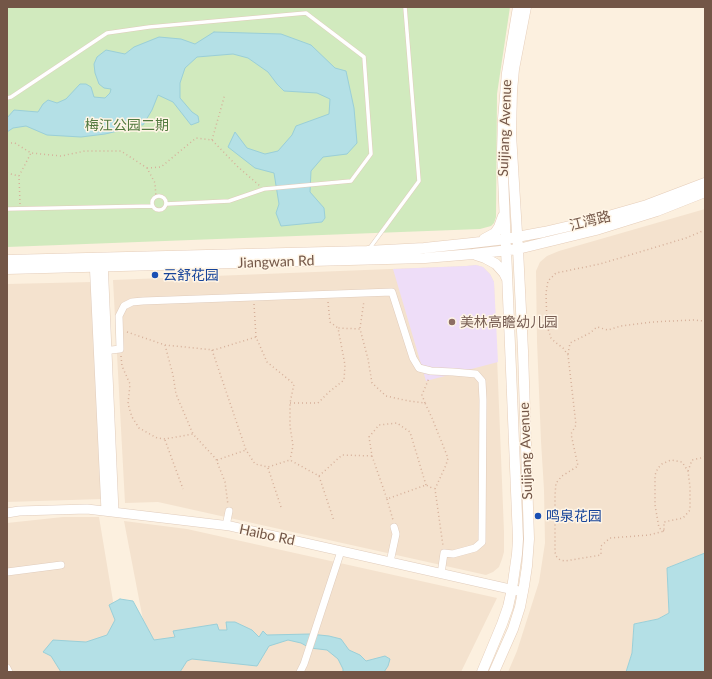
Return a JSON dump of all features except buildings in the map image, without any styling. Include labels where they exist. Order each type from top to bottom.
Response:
[{"type":"main road","name":"Suijiang Avenue","points":[[482,672],[508,607],[516,570],[518,539],[508,281],[501,251],[504,238],[502,152],[503,113],[507,73],[518,7]]},
{"type":"main road","name":"Suijiang Avenue","points":[[494,672],[513,629],[520,607],[527,566],[529,539],[518,248],[511,134],[514,69],[526,7]]},
{"type":"main road","name":"江湾路","points":[[472,243],[517,237],[591,221],[647,205],[705,183]]},
{"type":"main road","points":[[473,254],[518,248],[596,230],[657,211],[705,192]]},
{"type":"main road","points":[[501,251],[515,208]]},
{"type":"main road","points":[[472,243],[482,240],[495,233],[502,220],[504,209]]},
{"type":"main road","name":"Jiangwan Rd","points":[[7,269],[99,262],[424,248],[472,243]]},
{"type":"main road","points":[[472,243],[501,251],[516,270],[519,280]]},
{"type":"main road","name":"Jiangwan Rd","points":[[7,260],[99,262],[425,258],[473,254]]},
{"type":"main road","points":[[473,254],[496,264],[504,273],[508,281]]},
{"type":"street","points":[[99,262],[110,512]]},
{"type":"street","points":[[103,351],[120,349],[119,316],[124,306],[132,302],[143,300],[392,292],[413,358],[419,368],[431,371],[476,374],[482,381],[482,542],[475,548],[453,554],[444,553],[441,574]]},
{"type":"street","name":"Haibo Rd","points":[[7,512],[87,509],[226,526],[523,592]]},
{"type":"street","points":[[226,526],[229,511]]},
{"type":"street","points":[[390,562],[396,534],[394,524]]},
{"type":"street","points":[[300,672],[304,664],[341,551]]},
{"type":"street","points":[[7,572],[61,565]]},
{"type":"street","points":[[7,668],[9,672]]},
{"type":"lane","points":[[367,251],[419,181],[406,7]]},
{"type":"lane","points":[[7,98],[11,97],[107,33],[149,27],[306,13],[364,57],[371,154],[351,181],[264,190],[229,201],[166,204]]},
{"type":"lane","points":[[153,206],[153,201],[156,198],[162,197],[166,204]]},
{"type":"lane","points":[[7,209],[153,206],[160,210],[164,208],[166,204]]},
{"type":"path","points":[[212,140],[225,94]]},
{"type":"path","points":[[147,168],[161,168],[196,138],[212,140],[238,167],[264,190]]},
{"type":"path","points":[[7,143],[15,143],[31,153],[61,156],[85,151],[121,151],[147,168],[155,183],[156,198]]},
{"type":"path","points":[[20,208],[19,176],[31,153]]},
{"type":"path","points":[[7,173],[19,176]]},
{"type":"path","points":[[568,355],[563,348],[551,338],[547,326],[546,293],[548,281],[556,273],[600,264],[686,238],[705,230]]},
{"type":"path","points":[[366,293],[360,329],[368,359],[372,383],[386,396],[425,403]]},
{"type":"path","points":[[327,294],[330,322],[338,328],[360,329]]},
{"type":"path","points":[[254,299],[256,337],[267,362],[294,384],[290,403],[290,426],[293,446],[290,460]]},
{"type":"path","points":[[664,531],[649,535],[610,538],[601,546],[601,555],[565,561],[560,560],[556,556],[556,482],[562,476],[578,466],[571,434],[576,425],[568,355],[570,343],[590,333],[597,327],[608,330],[621,326],[652,322],[693,320],[705,321]]},
{"type":"path","points":[[290,403],[318,403],[344,380],[345,365],[338,328]]},
{"type":"path","points":[[124,332],[165,345],[212,350],[256,337]]},
{"type":"path","points":[[165,345],[173,375],[176,394],[185,412],[193,434],[217,460],[225,482],[229,511]]},
{"type":"path","points":[[120,349],[122,366],[130,384],[128,404],[132,417],[139,428],[157,438],[165,439],[193,434]]},
{"type":"path","points":[[212,350],[246,450],[255,464],[268,467],[290,460],[319,476],[334,521]]},
{"type":"path","points":[[431,371],[422,395],[448,458],[435,489],[444,553]]},
{"type":"path","points":[[394,524],[372,456],[369,437],[379,425],[397,423],[410,432],[426,486]]},
{"type":"path","points":[[165,439],[184,489]]},
{"type":"path","points":[[217,460],[246,450]]},
{"type":"path","points":[[319,476],[342,455],[372,456]]},
{"type":"path","points":[[688,471],[692,460],[705,457]]},
{"type":"path","points":[[671,460],[682,462],[688,471],[690,510],[683,518],[664,522],[664,531],[659,528],[655,505],[655,475],[658,468],[662,464],[671,460]]},
{"type":"path","points":[[268,467],[282,507]]},
{"type":"path","points":[[387,499],[426,486],[435,489]]},
{"type":"shaded area","name":"鸣泉花园","points":[[705,209],[705,553],[667,568],[669,613],[658,619],[634,624],[632,653],[626,672],[508,672],[517,651],[539,582],[545,543],[537,341],[536,271],[540,262],[547,256],[559,251]]},
{"type":"shaded area","name":"云舒花园","points":[[476,265],[483,267],[490,274],[494,282],[504,552],[499,567],[493,572],[486,575],[158,502],[125,503],[113,280]]},
{"type":"shaded area","name":"美林高瞻幼儿园","points":[[476,265],[483,267],[490,274],[494,282],[498,362],[426,381],[393,269]]},
{"type":"shaded area","points":[[92,282],[102,499],[7,502],[7,284]]},
{"type":"shaded area","points":[[63,517],[99,517],[121,649],[68,672],[7,672],[7,523]]},
{"type":"shaded area","points":[[124,521],[187,529],[497,598],[461,672],[153,672]]},
{"type":"green space","name":"梅江公园二期","points":[[7,7],[510,7],[497,94],[496,217],[494,223],[491,226],[480,229],[7,247]]},
{"type":"water","points":[[214,32],[281,34],[311,45],[335,68],[346,71],[354,108],[357,143],[347,154],[323,157],[311,171],[310,192],[324,208],[325,218],[322,222],[281,226],[276,213],[279,204],[274,173],[255,168],[228,147],[235,132],[247,148],[265,154],[278,151],[292,135],[296,126],[329,114],[330,99],[317,93],[284,91],[268,72],[248,58],[233,54],[197,57],[185,68],[180,83],[180,98],[192,112],[198,116],[199,122],[191,125],[173,102],[158,95],[152,110],[143,125],[130,124],[118,131],[81,137],[47,135],[26,126],[13,128],[7,132],[7,118],[14,110],[38,112],[43,104],[48,100],[57,103],[66,99],[80,84],[86,84],[91,87],[94,97],[105,98],[110,93],[111,89],[104,88],[99,84],[95,73],[94,64],[97,57],[106,50],[125,54],[134,47],[159,37],[181,39],[195,44]]},
{"type":"water","points":[[705,553],[705,672],[626,672],[632,653],[634,624],[658,619],[669,613],[667,568]]},
{"type":"water","points":[[120,599],[133,601],[154,640],[175,637],[173,631],[217,624],[219,630],[227,630],[226,622],[235,622],[252,630],[259,637],[263,631],[267,635],[310,634],[329,636],[341,639],[349,650],[360,655],[366,661],[385,656],[390,659],[384,672],[343,672],[338,659],[327,650],[310,648],[301,643],[288,640],[269,646],[257,666],[192,659],[187,661],[180,672],[61,672],[51,656],[43,652],[53,640],[86,642],[107,635],[115,620],[109,605]]},
{"type":"place","name":"云舒花园","points":[[155,275]]},
{"type":"place","name":"美林高瞻幼儿园","points":[[452,322]]},
{"type":"place","name":"鸣泉花园","points":[[538,516]]}]
